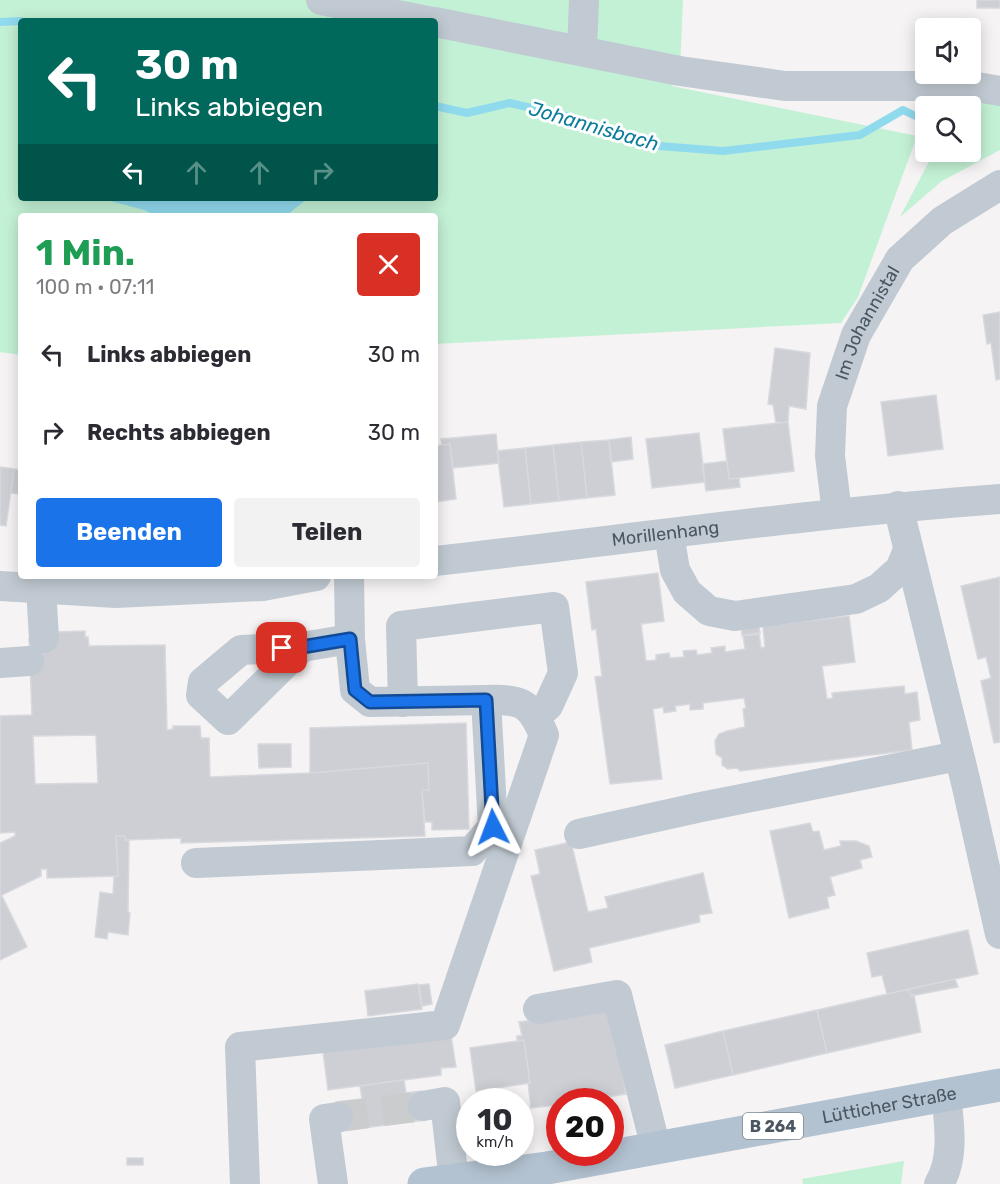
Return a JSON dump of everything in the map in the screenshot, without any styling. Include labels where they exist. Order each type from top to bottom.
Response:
[{"type":"main road","name":"Lütticher Straße","points":[[439,1182],[547,1168],[1000,1085]]},
{"type":"street","points":[[321,0],[413,18]]},
{"type":"street","points":[[582,51],[584,0]]},
{"type":"street","points":[[438,23],[680,72],[784,86],[971,86],[1000,91]]},
{"type":"street","name":"Im Johannistal","points":[[837,513],[830,456],[832,406],[856,335],[900,259],[942,221],[1000,185]]},
{"type":"street","name":"Morillenhang","points":[[438,561],[837,513],[1000,499]]},
{"type":"street","points":[[898,507],[966,783],[1000,934]]},
{"type":"street","points":[[669,534],[675,570],[687,592],[710,611],[735,616],[856,599],[879,588],[900,569],[908,550]]},
{"type":"street","points":[[0,586],[128,592],[263,585],[298,579]]},
{"type":"street","points":[[245,1184],[240,1047],[445,1025],[544,735],[536,715],[524,704],[507,699],[370,702],[355,690],[350,639],[349,579]]},
{"type":"street","points":[[0,663],[37,649],[41,588]]},
{"type":"street","points":[[403,702],[402,626],[554,607],[563,673],[548,706],[536,715]]},
{"type":"street","points":[[302,647],[350,639]]},
{"type":"street","points":[[196,863],[472,851],[493,827],[486,700]]},
{"type":"street","points":[[579,834],[701,807],[958,756]]},
{"type":"street","points":[[538,1008],[617,995],[656,1148]]},
{"type":"street","points":[[939,1184],[944,1175],[950,1139],[946,1094]]},
{"type":"street","points":[[423,1106],[445,1102],[439,1182]]},
{"type":"street","points":[[333,1184],[324,1119],[338,1117]]},
{"type":"green space","points":[[0,0],[683,0],[680,71],[672,86],[915,136],[915,141],[858,297],[841,323],[438,344],[438,213],[18,213],[18,355],[0,352]]},
{"type":"green space","points":[[981,81],[1000,81],[1000,150],[981,160],[981,96],[963,96],[969,84],[981,84]]},
{"type":"green space","points":[[929,162],[978,162],[942,181],[900,217]]},
{"type":"green space","points":[[904,1161],[901,1184],[803,1184],[802,1179]]},
{"type":"water","points":[[110,201],[304,201],[290,213],[151,213]]},
{"type":"building","points":[[977,0],[1000,0],[1000,8],[977,8]]},
{"type":"building","points":[[1000,312],[1000,379],[996,380],[991,343],[987,344],[983,315]]},
{"type":"building","points":[[775,348],[810,353],[806,409],[789,406],[788,422],[776,423],[773,405],[768,404]]},
{"type":"building","points":[[936,395],[943,449],[888,456],[881,402]]},
{"type":"building","points":[[788,422],[794,471],[729,479],[723,429]]},
{"type":"building","points":[[699,433],[705,482],[652,488],[646,439]]},
{"type":"building","points":[[496,434],[499,463],[453,468],[450,444],[442,445],[441,439]]},
{"type":"building","points":[[631,437],[633,459],[611,462],[609,440]]},
{"type":"building","points":[[609,440],[615,495],[587,498],[581,442]]},
{"type":"building","points":[[581,442],[587,498],[559,501],[553,445]]},
{"type":"building","points":[[450,444],[456,499],[438,502],[438,446]]},
{"type":"building","points":[[553,445],[559,501],[531,504],[525,448]]},
{"type":"building","points":[[525,448],[531,504],[504,507],[497,451]]},
{"type":"building","points":[[727,461],[729,479],[739,478],[740,487],[706,491],[702,464]]},
{"type":"building","points":[[0,467],[14,469],[6,526],[0,525]]},
{"type":"building","points":[[14,469],[18,470],[18,494],[11,493]]},
{"type":"building","points":[[658,573],[664,621],[641,624],[646,661],[656,660],[656,655],[669,653],[670,658],[684,657],[683,651],[696,650],[697,655],[712,653],[711,648],[725,646],[725,652],[745,649],[743,635],[759,633],[761,648],[765,647],[763,626],[849,616],[855,662],[822,666],[827,699],[833,698],[832,693],[904,686],[905,694],[917,692],[920,720],[909,722],[912,750],[740,771],[737,768],[728,769],[722,765],[722,758],[716,754],[715,741],[719,734],[745,727],[744,698],[703,703],[703,709],[690,710],[690,704],[675,706],[676,711],[664,713],[663,707],[653,709],[662,779],[610,784],[595,677],[602,676],[596,629],[592,630],[586,582]]},
{"type":"building","points":[[1000,577],[1000,742],[994,743],[981,681],[991,678],[986,657],[978,659],[961,586]]},
{"type":"building","points":[[758,619],[760,634],[742,636],[741,621]]},
{"type":"building","points":[[85,631],[89,646],[165,645],[167,730],[173,729],[173,726],[200,726],[201,738],[209,738],[210,777],[310,773],[428,763],[429,790],[422,790],[425,836],[181,843],[181,838],[125,840],[125,836],[116,836],[118,876],[47,878],[47,869],[41,869],[41,876],[0,896],[0,843],[15,836],[15,832],[0,833],[0,716],[32,715],[29,638],[57,638],[57,632]],"holes":[[[96,735],[98,783],[35,784],[33,736]]]},
{"type":"building","points":[[466,723],[469,829],[432,830],[432,822],[425,822],[422,790],[429,790],[428,763],[310,773],[310,728]]},
{"type":"building","points":[[258,744],[291,744],[291,767],[259,768]]},
{"type":"building","points":[[810,823],[813,832],[819,831],[824,850],[841,846],[840,841],[856,841],[869,846],[872,857],[860,860],[862,868],[830,877],[835,895],[827,897],[829,908],[789,918],[770,831]]},
{"type":"building","points":[[116,836],[125,836],[125,840],[129,840],[128,912],[130,913],[128,935],[108,932],[107,939],[95,937],[100,892],[113,894],[114,876],[118,876]]},
{"type":"building","points":[[571,842],[588,912],[608,908],[605,897],[703,873],[712,913],[699,915],[700,922],[589,948],[592,962],[554,971],[531,876],[540,874],[535,850]]},
{"type":"building","points":[[0,896],[27,947],[0,960]]},
{"type":"building","points":[[968,930],[978,974],[887,994],[882,975],[872,977],[867,953]]},
{"type":"building","points":[[955,979],[958,987],[911,996],[909,989]]},
{"type":"building","points":[[418,984],[422,1009],[368,1016],[365,991]]},
{"type":"building","points":[[429,984],[432,1004],[422,1006],[419,985]]},
{"type":"building","points":[[909,989],[911,996],[914,995],[921,1032],[827,1053],[817,1010]]},
{"type":"building","points":[[610,1010],[626,1094],[624,1094],[624,1088],[546,1088],[546,1106],[534,1108],[534,1088],[529,1088],[528,1083],[530,1083],[524,1040],[517,1040],[517,1036],[522,1036],[519,1022]]},
{"type":"building","points":[[817,1010],[827,1053],[733,1075],[723,1031]]},
{"type":"building","points":[[723,1031],[733,1075],[675,1088],[665,1045]]},
{"type":"building","points":[[451,1035],[456,1067],[441,1068],[441,1075],[328,1090],[323,1052]]},
{"type":"building","points":[[524,1040],[530,1083],[496,1088],[476,1088],[470,1048]]},
{"type":"building","points":[[404,1080],[406,1093],[421,1091],[425,1120],[340,1131],[336,1102],[362,1099],[360,1086]]},
{"type":"building","points":[[127,1158],[143,1158],[143,1165],[127,1165]]},
{"type":"waterway","name":"Johannisbach","points":[[0,22],[18,21]]},
{"type":"waterway","name":"Johannisbach","points":[[438,107],[467,113],[510,103],[570,117],[647,145],[723,151],[860,135],[903,110],[915,116]]},
{"type":"tunnel","points":[[338,1117],[423,1106]]},
{"type":"route","points":[[282,648],[350,639],[355,690],[370,702],[486,700],[493,827]]}]
